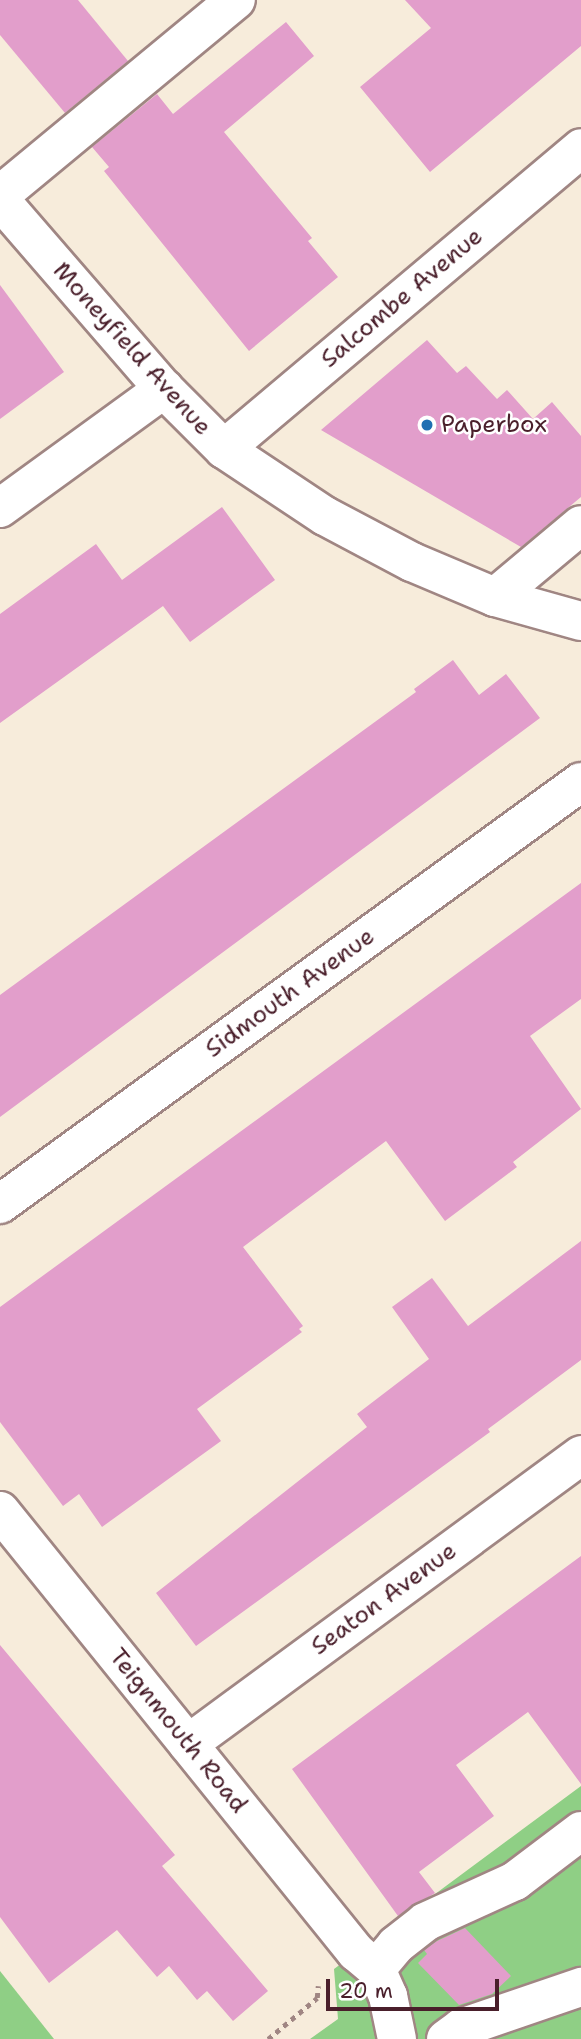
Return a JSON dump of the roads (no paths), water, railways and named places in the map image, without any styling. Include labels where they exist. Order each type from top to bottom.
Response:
[{"type":"street","points":[[0,197],[236,0]]},
{"type":"street","name":"Salcombe Avenue","points":[[223,449],[581,148]]},
{"type":"street","name":"Moneyfield Avenue","points":[[0,197],[164,389],[223,449],[325,516],[412,562],[495,597],[581,621]]},
{"type":"street","points":[[0,508],[164,389]]},
{"type":"street","points":[[495,597],[581,525]]},
{"type":"street","name":"Sidmouth Avenue","points":[[0,1204],[581,782]]},
{"type":"street","name":"Seaton Avenue","points":[[188,1744],[581,1455]]},
{"type":"street","name":"Teignmouth Road","points":[[0,1511],[366,1960],[388,1996],[397,2039]]},
{"type":"street","points":[[366,1960],[396,1945],[425,1922],[515,1881],[581,1831]]},
{"type":"street","points":[[446,2039],[461,2028],[581,1987]]},
{"type":"place","name":"Paperbox","points":[[427,425]]}]
